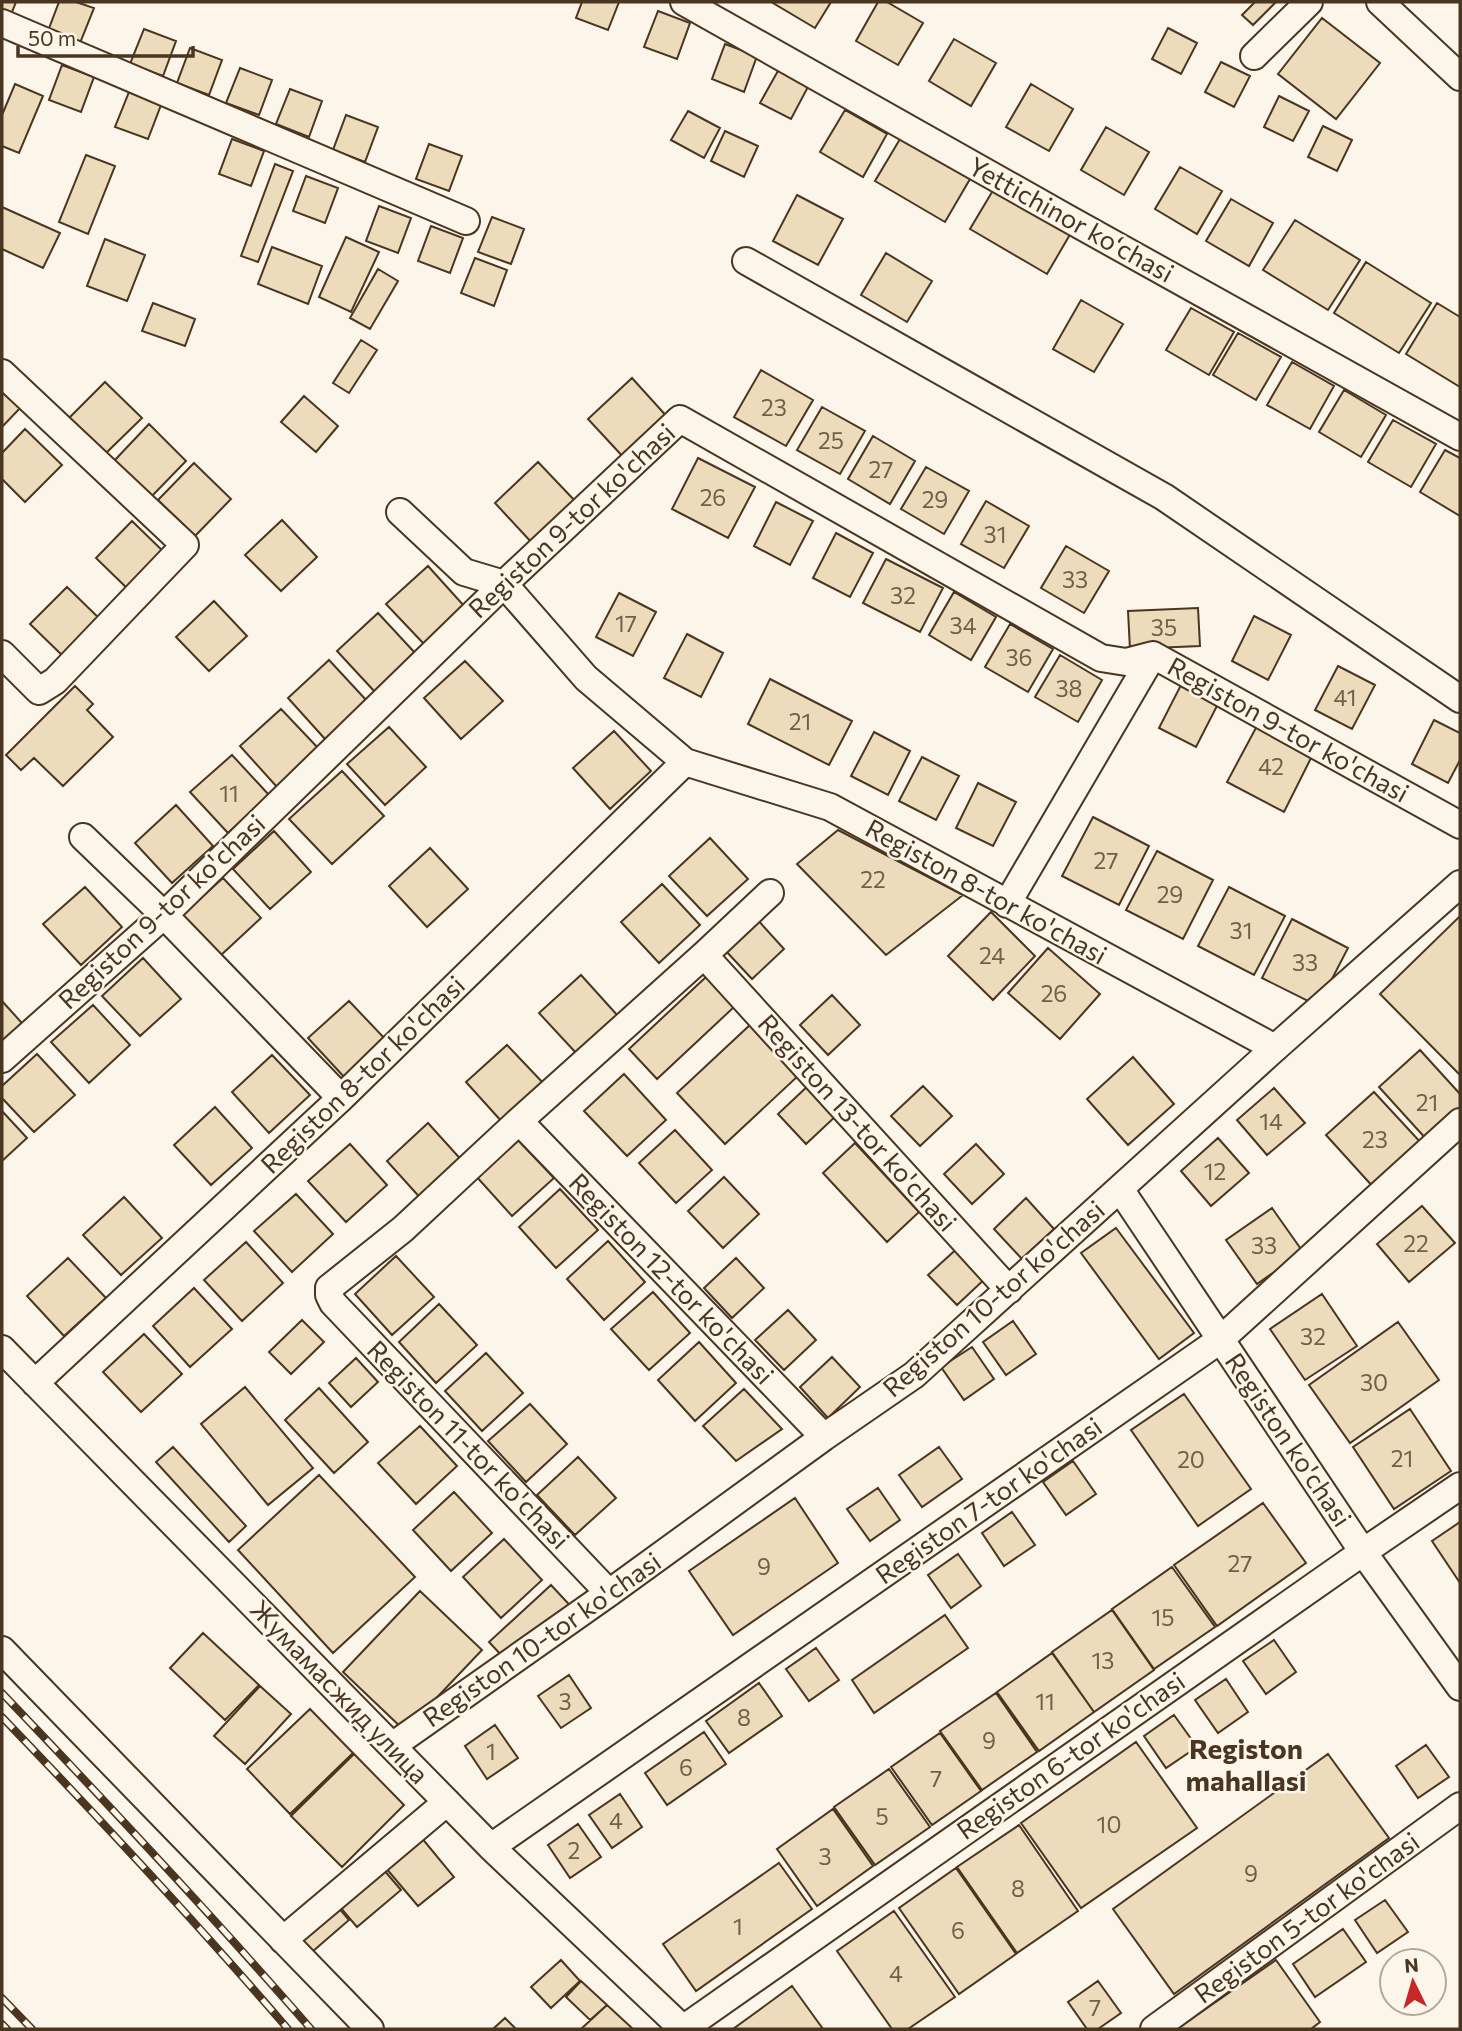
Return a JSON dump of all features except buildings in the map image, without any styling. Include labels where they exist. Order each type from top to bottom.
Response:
[{"type":"street","name":"Yettichinor ko‘chasi","points":[[684,2],[1460,437]]},
{"type":"street","points":[[1254,56],[1309,2]]},
{"type":"street","points":[[1380,2],[1460,77]]},
{"type":"street","points":[[2,23],[466,221]]},
{"type":"street","points":[[746,261],[1164,497],[1460,699]]},
{"type":"street","points":[[2,373],[186,545],[55,681],[38,691],[2,654]]},
{"type":"street","name":"Registon 9-tor ko'chasi","points":[[2,1059],[164,915],[504,584],[680,419],[1101,657],[1126,662],[1153,655],[1460,825]]},
{"type":"street","points":[[400,512],[464,572],[504,584]]},
{"type":"street","name":"Registon 8-tor ko'chasi","points":[[504,584],[586,678],[685,762],[830,807],[1275,1048]]},
{"type":"street","points":[[1007,904],[1153,655]]},
{"type":"street","name":"Registon 8-tor ko'chasi","points":[[35,1382],[341,1098],[685,762]]},
{"type":"street","points":[[83,837],[164,915],[341,1098]]},
{"type":"street","name":"Registon 10-tor ko'chasi","points":[[392,1746],[914,1375],[1460,884]]},
{"type":"street","points":[[519,1121],[770,893]]},
{"type":"street","name":"Registon 13-tor ko'chasi","points":[[704,955],[1009,1290]]},
{"type":"street","name":"Registon 11-tor ko'chasi","points":[[519,1121],[403,1228],[329,1288],[329,1295],[333,1303],[609,1593]]},
{"type":"street","name":"Registon 12-tor ko'chasi","points":[[519,1121],[824,1437]]},
{"type":"street","name":"Registon 7-tor ko'chasi","points":[[491,1847],[1220,1340],[1460,1122]]},
{"type":"street","name":"Registon ko'chasi","points":[[1120,1189],[1363,1552],[1460,1687]]},
{"type":"street","name":"Жумамасжид улица","points":[[2,1349],[491,1847],[683,2029]]},
{"type":"street","name":"Registon 6-tor ko'chasi","points":[[683,2029],[1460,1486]]},
{"type":"street","points":[[2,1650],[370,2029]]},
{"type":"street","points":[[283,1940],[447,1802]]},
{"type":"street","name":"Registon 5-tor ko'chasi","points":[[1154,2029],[1460,1806]]},
{"type":"railway","points":[[2,1693],[158,1859],[311,2029]]},
{"type":"railway","points":[[2,1717],[147,1871],[288,2029]]},
{"type":"railway","points":[[2,1998],[32,2029]]},
{"type":"railway","points":[[2,2024],[7,2029]]},
{"type":"district","name":"Registon mahallasi","points":[[1246,1765]]}]
